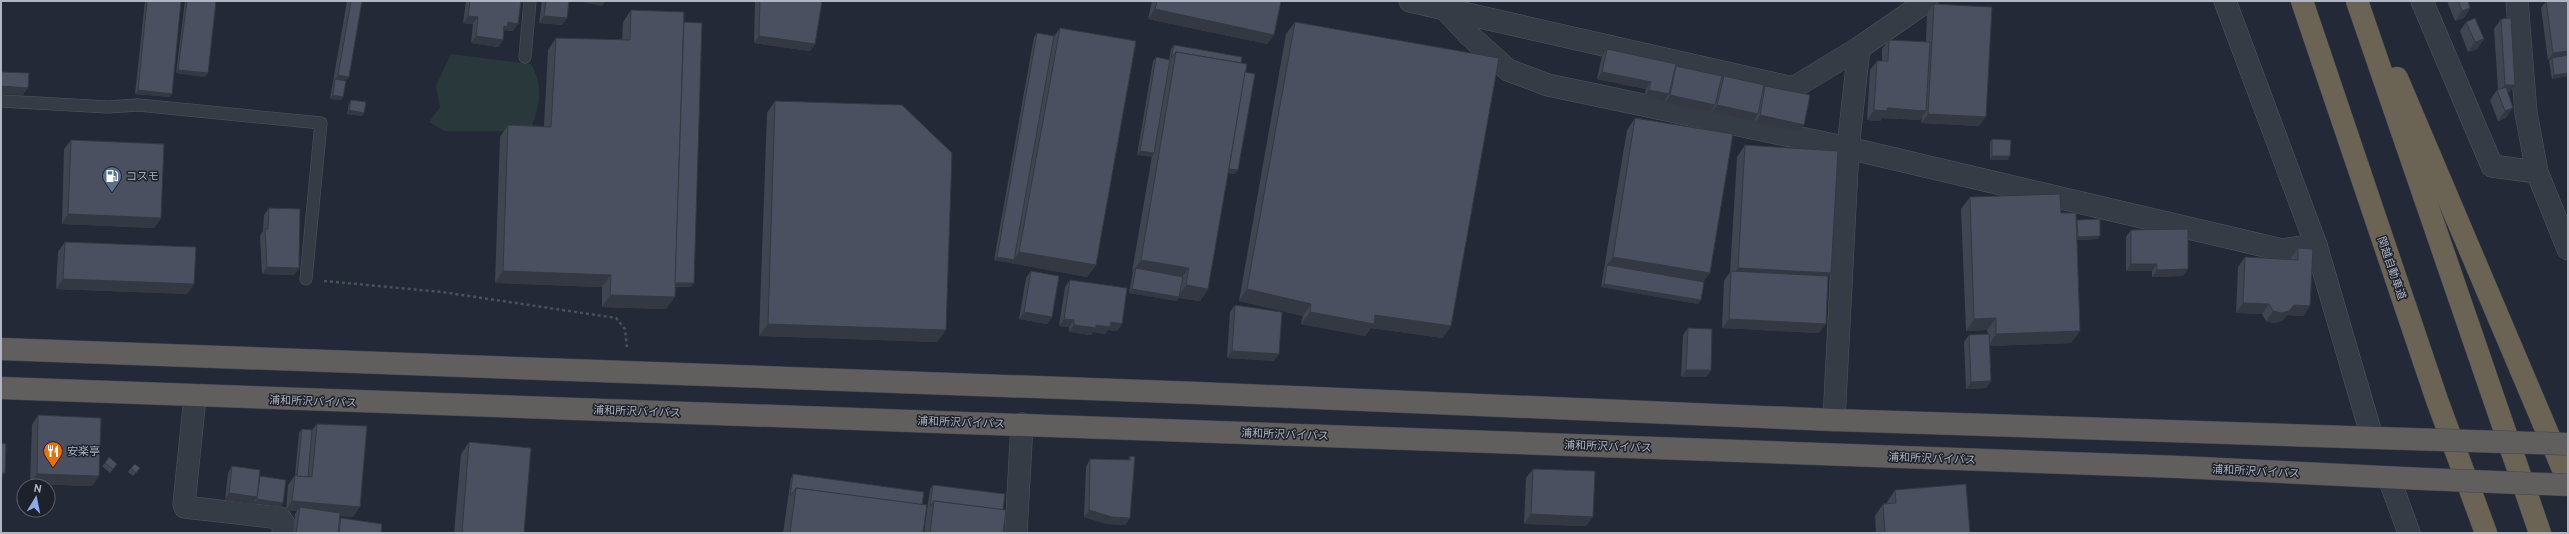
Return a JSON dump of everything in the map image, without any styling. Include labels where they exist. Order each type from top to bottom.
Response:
[{"type":"highway","name":"関越自動車道","points":[[2302,1],[2437,400],[2486,533]]},
{"type":"highway","points":[[2357,1],[2540,533]]},
{"type":"highway","points":[[2364,1],[2568,481]]},
{"type":"highway","points":[[1,349],[629,372],[1834,420],[2568,444]]},
{"type":"highway","name":"浦和所沢バイパス","points":[[1,388],[195,397],[1022,424],[2179,467],[2389,478],[2568,484]]},
{"type":"street","points":[[1410,1],[1793,88],[1859,48],[1927,1]]},
{"type":"street","points":[[2225,1],[2316,245],[2372,437]]},
{"type":"street","points":[[2422,1],[2492,166],[2537,172]]},
{"type":"street","points":[[2517,1],[2526,113],[2537,172],[2568,249]]},
{"type":"street","points":[[1445,9],[1469,35],[1508,70],[1548,85],[1848,148],[2282,250],[2316,245]]},
{"type":"street","points":[[1834,420],[1848,148],[1859,48]]},
{"type":"street","points":[[195,397],[184,504],[186,506],[280,518],[284,524],[283,533]]},
{"type":"street","points":[[1016,533],[1022,424]]},
{"type":"street","points":[[2389,478],[2409,533]]},
{"type":"lane","points":[[525,57],[530,1]]},
{"type":"lane","points":[[1,100],[108,107],[138,105],[321,123],[306,279]]},
{"type":"path","points":[[306,279],[442,292],[616,318],[624,329],[629,372]]},
{"type":"shaded area","points":[[451,54],[531,64],[536,74],[539,99],[529,135],[502,131],[445,131],[429,122],[440,107],[436,86]]},
{"type":"building","points":[[147,1],[181,1],[172,94],[138,90]]},
{"type":"building","points":[[187,1],[216,1],[208,73],[178,70]]},
{"type":"building","points":[[351,1],[362,1],[349,77],[338,75]]},
{"type":"building","points":[[470,1],[521,1],[518,24],[508,22],[507,27],[504,26],[503,40],[476,36],[478,17],[468,16]]},
{"type":"building","points":[[546,1],[569,1],[567,18],[544,16]]},
{"type":"building","points":[[760,1],[822,1],[815,44],[759,36]]},
{"type":"building","points":[[1157,1],[1281,1],[1274,35],[1155,9]]},
{"type":"building","points":[[2458,1],[2468,1],[2470,8],[2462,11]]},
{"type":"building","points":[[2546,1],[2567,1],[2568,51],[2553,53]]},
{"type":"building","points":[[1934,4],[1992,7],[1986,117],[1928,114]]},
{"type":"building","points":[[631,10],[684,12],[675,297],[610,295],[611,275],[503,271],[508,125],[551,127],[556,38],[630,40]]},
{"type":"building","points":[[2475,18],[2484,39],[2475,42],[2466,22]]},
{"type":"building","points":[[2511,18],[2515,85],[2505,85],[2501,19]]},
{"type":"building","points":[[684,22],[702,23],[694,283],[675,283]]},
{"type":"building","points":[[1295,22],[1499,58],[1451,326],[1375,315],[1374,324],[1310,312],[1311,304],[1247,289]]},
{"type":"building","points":[[1060,28],[1136,41],[1096,265],[1019,252]]},
{"type":"building","points":[[1037,33],[1054,36],[1014,260],[997,257]]},
{"type":"building","points":[[1889,40],[1930,42],[1926,111],[1887,108],[1887,111],[1874,110],[1877,61],[1888,61]]},
{"type":"building","points":[[1174,45],[1242,57],[1241,63],[1176,52],[1171,58]]},
{"type":"building","points":[[1607,49],[1676,64],[1669,94],[1649,90],[1651,82],[1602,72]]},
{"type":"building","points":[[1176,52],[1247,64],[1208,289],[1186,285],[1189,268],[1141,260]]},
{"type":"building","points":[[2568,55],[2568,73],[2554,75],[2552,58]]},
{"type":"building","points":[[1156,57],[1170,60],[1154,153],[1140,151]]},
{"type":"building","points":[[1676,66],[1722,76],[1715,105],[1670,95]]},
{"type":"building","points":[[1,72],[29,73],[28,88],[1,86]]},
{"type":"building","points":[[1245,72],[1255,74],[1238,170],[1229,169]]},
{"type":"building","points":[[1724,76],[1764,85],[1758,114],[1717,105]]},
{"type":"building","points":[[335,79],[346,81],[343,97],[333,95]]},
{"type":"building","points":[[1765,86],[1810,95],[1804,125],[1760,115]]},
{"type":"building","points":[[2506,87],[2513,108],[2505,111],[2497,90]]},
{"type":"building","points":[[351,100],[366,102],[364,113],[349,110]]},
{"type":"building","points":[[775,101],[902,105],[952,153],[946,330],[768,324]]},
{"type":"building","points":[[1635,118],[1733,134],[1710,273],[1613,257]]},
{"type":"building","points":[[1992,139],[2011,140],[2010,156],[1992,156]]},
{"type":"building","points":[[71,140],[164,144],[161,218],[68,214]]},
{"type":"building","points":[[1745,145],[1838,151],[1831,273],[1738,268]]},
{"type":"building","points":[[2060,194],[2061,213],[2076,213],[2080,331],[1996,334],[1996,318],[1974,319],[1970,197]]},
{"type":"building","points":[[269,208],[300,209],[299,268],[267,267],[265,229],[268,229]]},
{"type":"building","points":[[2100,219],[2100,236],[2078,237],[2077,220]]},
{"type":"building","points":[[2188,229],[2188,269],[2157,270],[2157,264],[2131,264],[2131,230]]},
{"type":"building","points":[[65,242],[196,247],[194,284],[63,279]]},
{"type":"building","points":[[2298,248],[2313,249],[2310,306],[2294,305],[2289,311],[2281,313],[2273,311],[2269,304],[2243,303],[2245,257],[2298,260]]},
{"type":"building","points":[[1607,265],[1704,282],[1701,300],[1604,284]]},
{"type":"building","points":[[1136,268],[1183,277],[1179,297],[1132,289]]},
{"type":"building","points":[[1031,271],[1059,276],[1052,317],[1024,312]]},
{"type":"building","points":[[1731,271],[1828,276],[1826,324],[1729,319]]},
{"type":"building","points":[[1070,280],[1127,288],[1122,324],[1111,322],[1110,327],[1096,325],[1096,328],[1074,325],[1074,320],[1064,319]]},
{"type":"building","points":[[1235,305],[1282,312],[1279,354],[1232,351]]},
{"type":"building","points":[[1688,328],[1712,329],[1711,370],[1686,370]]},
{"type":"building","points":[[1989,334],[1991,381],[1971,382],[1969,335]]},
{"type":"building","points":[[38,415],[101,418],[99,476],[37,474]]},
{"type":"building","points":[[317,424],[367,426],[360,507],[292,501],[295,475],[312,477]]},
{"type":"building","points":[[302,429],[312,430],[308,477],[297,476]]},
{"type":"building","points":[[469,442],[531,448],[524,533],[462,533]]},
{"type":"building","points":[[1,443],[6,444],[5,473],[1,473]]},
{"type":"building","points":[[1130,456],[1135,457],[1130,518],[1112,517],[1089,510],[1090,459],[1130,460]]},
{"type":"building","points":[[109,457],[117,464],[113,469],[105,463]]},
{"type":"building","points":[[135,464],[140,468],[136,473],[131,468]]},
{"type":"building","points":[[232,466],[260,470],[257,497],[229,493]]},
{"type":"building","points":[[1533,469],[1595,471],[1593,517],[1531,514]]},
{"type":"building","points":[[793,474],[924,492],[922,505],[796,488],[790,496]]},
{"type":"building","points":[[260,476],[286,480],[283,503],[257,499]]},
{"type":"building","points":[[1966,484],[1970,533],[1885,533],[1883,504],[1896,503],[1895,490]]},
{"type":"building","points":[[933,485],[1005,494],[1003,510],[934,501],[930,507]]},
{"type":"building","points":[[796,488],[927,505],[923,533],[790,533]]},
{"type":"building","points":[[934,501],[1006,510],[1003,533],[930,533]]},
{"type":"building","points":[[300,507],[340,513],[338,533],[296,533]]},
{"type":"building","points":[[341,518],[382,524],[381,533],[339,533]]},
{"type":"place","name":"コスモ","points":[[112,193]]},
{"type":"place","name":"安楽亭","points":[[53,468]]}]
